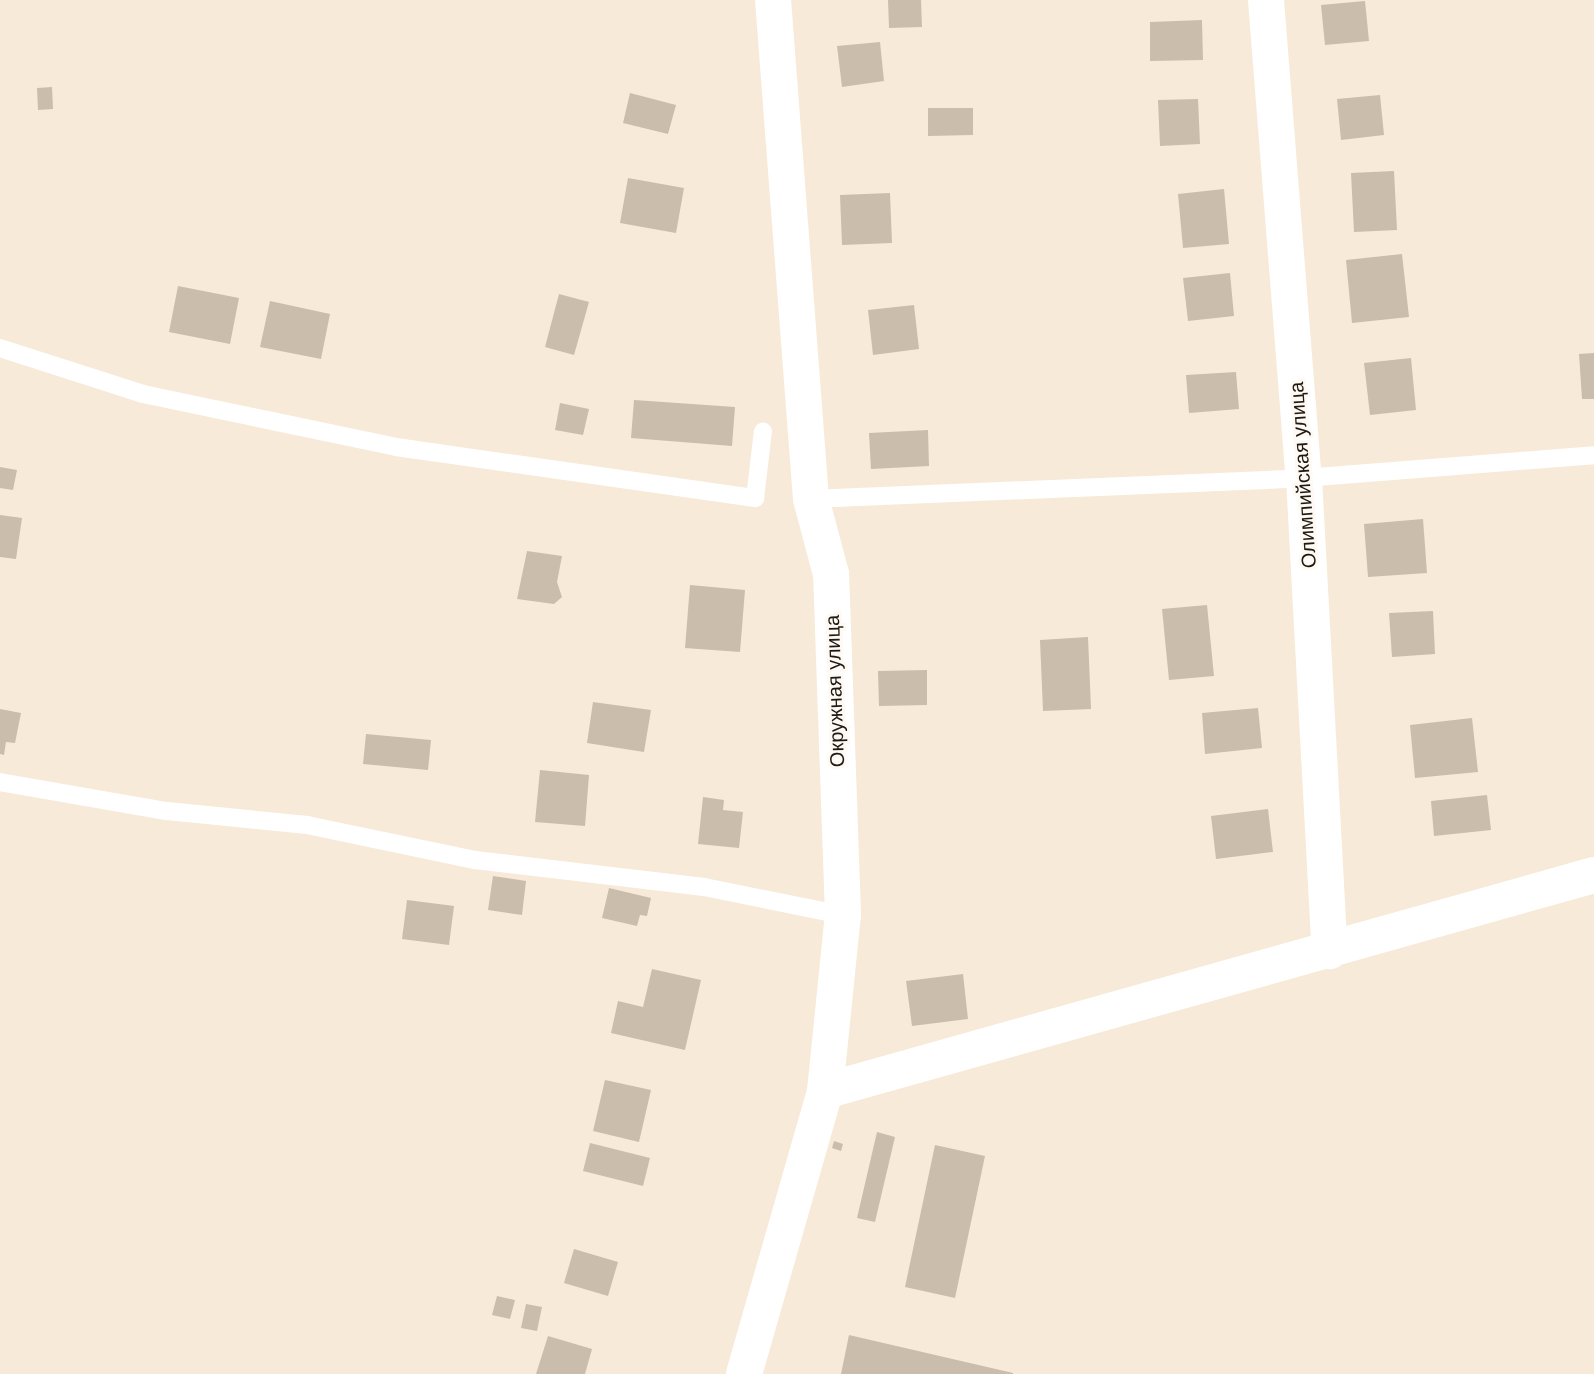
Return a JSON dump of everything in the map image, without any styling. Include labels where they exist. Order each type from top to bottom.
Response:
[{"type":"street","name":"Окружная улица","points":[[744,1374],[825,1091],[843,915],[831,574],[811,499],[773,0]]},
{"type":"street","name":"Олимпийская улица","points":[[1266,0],[1304,478],[1330,951]]},
{"type":"street","points":[[825,1091],[1594,875]]},
{"type":"lane","points":[[0,348],[143,394],[396,447],[755,498],[763,431]]},
{"type":"lane","points":[[811,499],[1304,478],[1594,455]]},
{"type":"lane","points":[[0,782],[167,811],[307,825],[475,860],[704,887],[843,915]]},
{"type":"building","points":[[888,0],[921,0],[922,27],[889,28]]},
{"type":"building","points":[[1365,1],[1369,41],[1325,45],[1321,5]]},
{"type":"building","points":[[1202,20],[1203,60],[1150,61],[1150,22]]},
{"type":"building","points":[[880,42],[884,81],[842,87],[837,46]]},
{"type":"building","points":[[52,87],[53,109],[38,110],[37,88]]},
{"type":"building","points":[[630,93],[676,105],[668,134],[623,123]]},
{"type":"building","points":[[1380,95],[1384,135],[1341,140],[1337,99]]},
{"type":"building","points":[[1198,99],[1200,144],[1160,146],[1158,100]]},
{"type":"building","points":[[928,108],[973,108],[973,135],[928,136]]},
{"type":"building","points":[[1394,171],[1397,230],[1354,232],[1351,173]]},
{"type":"building","points":[[628,178],[684,188],[676,233],[620,223]]},
{"type":"building","points":[[1224,189],[1229,244],[1183,248],[1178,194]]},
{"type":"building","points":[[890,193],[892,243],[842,245],[840,195]]},
{"type":"building","points":[[1402,254],[1409,317],[1352,323],[1346,260]]},
{"type":"building","points":[[1230,273],[1234,316],[1188,321],[1183,278]]},
{"type":"building","points":[[178,286],[239,298],[230,344],[169,332]]},
{"type":"building","points":[[559,294],[589,302],[574,355],[545,347]]},
{"type":"building","points":[[270,301],[330,314],[321,359],[260,347]]},
{"type":"building","points":[[914,305],[919,349],[873,355],[868,310]]},
{"type":"building","points":[[1594,353],[1594,399],[1582,399],[1579,354]]},
{"type":"building","points":[[1411,358],[1416,410],[1370,415],[1364,363]]},
{"type":"building","points":[[1236,372],[1239,409],[1189,413],[1186,375]]},
{"type":"building","points":[[634,400],[735,407],[732,446],[631,438]]},
{"type":"building","points":[[560,403],[589,409],[583,435],[555,430]]},
{"type":"building","points":[[928,430],[929,466],[871,469],[869,433]]},
{"type":"building","points":[[0,467],[17,470],[13,490],[0,488]]},
{"type":"building","points":[[0,515],[22,518],[16,559],[0,557]]},
{"type":"building","points":[[1423,519],[1427,573],[1368,577],[1364,524]]},
{"type":"building","points":[[527,551],[562,556],[557,582],[562,597],[554,604],[517,599]]},
{"type":"building","points":[[690,585],[745,590],[740,652],[685,648]]},
{"type":"building","points":[[1207,605],[1214,676],[1169,680],[1162,609]]},
{"type":"building","points":[[1433,611],[1435,654],[1392,657],[1389,613]]},
{"type":"building","points":[[1088,637],[1091,709],[1043,711],[1040,640]]},
{"type":"building","points":[[927,670],[927,705],[879,706],[878,671]]},
{"type":"building","points":[[593,702],[651,710],[644,752],[587,743]]},
{"type":"building","points":[[1258,708],[1262,748],[1205,754],[1202,713]]},
{"type":"building","points":[[0,709],[21,713],[15,743],[6,742],[4,755],[0,754]]},
{"type":"building","points":[[1472,718],[1478,772],[1415,778],[1410,725]]},
{"type":"building","points":[[366,734],[431,740],[428,770],[363,764]]},
{"type":"building","points":[[540,770],[589,775],[585,826],[535,822]]},
{"type":"building","points":[[1487,795],[1491,830],[1434,836],[1431,801]]},
{"type":"building","points":[[703,797],[724,800],[723,810],[743,812],[739,848],[698,844]]},
{"type":"building","points":[[1268,809],[1273,852],[1216,859],[1211,816]]},
{"type":"building","points":[[493,876],[526,881],[522,915],[488,910]]},
{"type":"building","points":[[609,888],[651,898],[647,916],[640,915],[637,926],[602,918]]},
{"type":"building","points":[[407,900],[454,906],[449,945],[402,939]]},
{"type":"building","points":[[652,969],[701,980],[685,1050],[611,1033],[618,1001],[643,1007]]},
{"type":"building","points":[[963,974],[968,1019],[912,1026],[906,981]]},
{"type":"building","points":[[605,1080],[651,1090],[639,1142],[593,1131]]},
{"type":"building","points":[[877,1132],[895,1137],[875,1222],[857,1218]]},
{"type":"building","points":[[834,1141],[843,1144],[841,1151],[832,1148]]},
{"type":"building","points":[[590,1143],[650,1158],[643,1186],[583,1171]]},
{"type":"building","points":[[935,1145],[985,1156],[955,1298],[905,1287]]},
{"type":"building","points":[[574,1249],[618,1262],[608,1296],[564,1283]]},
{"type":"building","points":[[497,1296],[515,1300],[510,1319],[492,1315]]},
{"type":"building","points":[[526,1304],[542,1307],[537,1331],[521,1328]]},
{"type":"building","points":[[849,1335],[1013,1373],[1013,1374],[841,1374]]},
{"type":"building","points":[[548,1336],[592,1349],[585,1374],[536,1374]]}]
